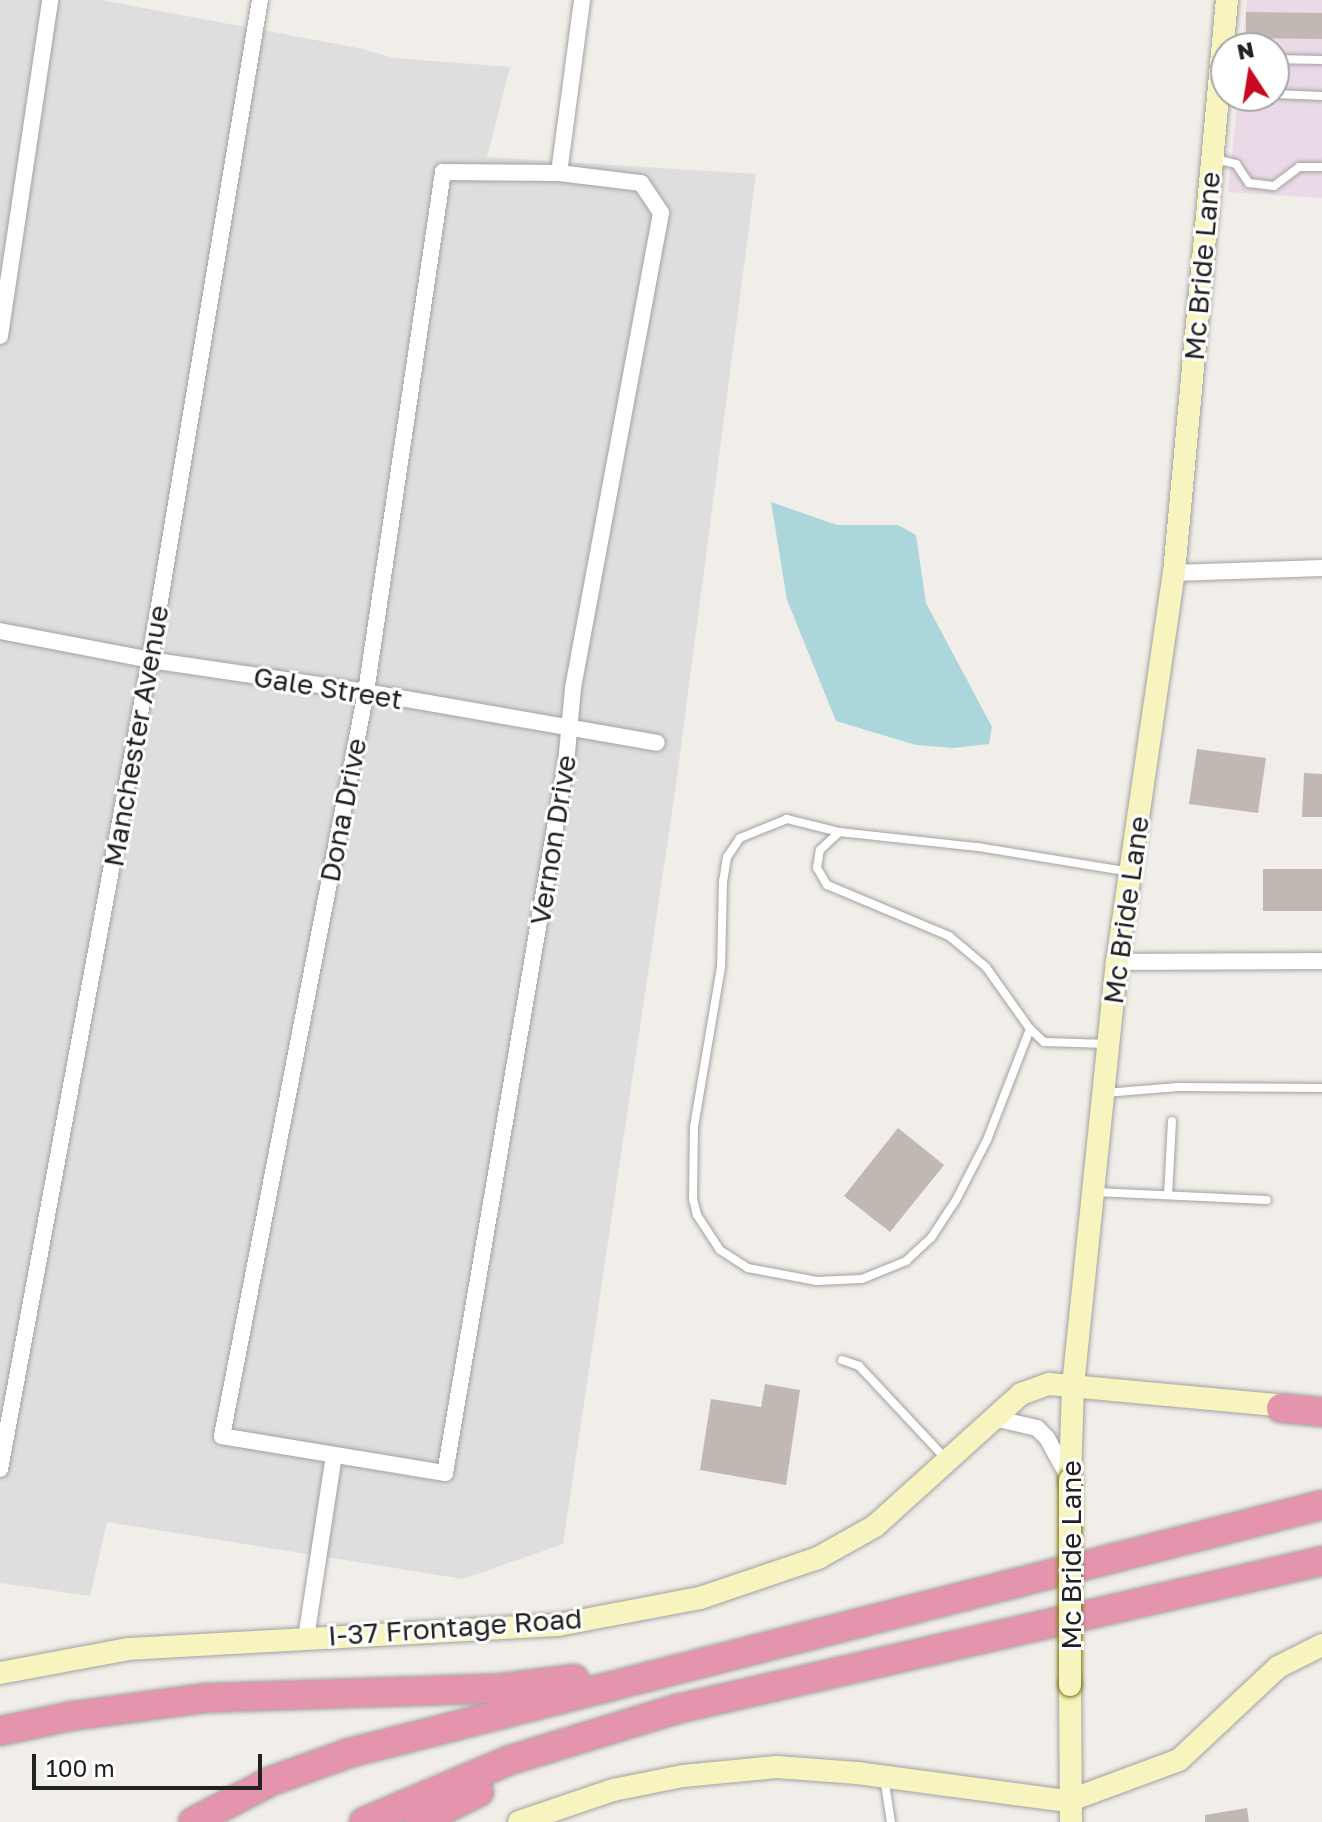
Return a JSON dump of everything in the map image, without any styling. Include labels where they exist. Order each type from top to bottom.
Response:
[{"type":"highway","points":[[1281,1408],[1322,1412]]},
{"type":"highway","points":[[197,1820],[271,1781],[349,1753],[1322,1505]]},
{"type":"highway","points":[[364,1822],[510,1760],[677,1709],[1322,1561]]},
{"type":"highway","points":[[0,1731],[72,1716],[205,1698],[502,1688],[670,1669]]},
{"type":"highway","points":[[419,1822],[484,1789],[639,1732],[677,1709]]},
{"type":"main road","name":"Mc Bride Lane","points":[[1225,32],[1227,0]]},
{"type":"main road","name":"Mc Bride Lane","points":[[1069,1811],[1073,1386],[1117,962],[1174,573],[1219,112]]},
{"type":"main road","name":"I-37 Frontage Road","points":[[0,1673],[128,1649],[558,1625],[700,1598],[818,1558],[864,1533],[1021,1394],[1037,1388],[1073,1386],[1281,1408],[1322,1406]]},
{"type":"main road","points":[[519,1822],[613,1790],[683,1776],[777,1767],[883,1777],[1069,1811],[1179,1760],[1278,1667],[1322,1645]]},
{"type":"street","points":[[0,336],[50,0]]},
{"type":"street","name":"Manchester Avenue","points":[[0,1469],[150,660],[260,0]]},
{"type":"street","points":[[559,173],[582,0]]},
{"type":"street","name":"Dona Drive","points":[[334,1455],[222,1436],[366,692],[443,172],[559,173]]},
{"type":"street","name":"Vernon Drive","points":[[334,1455],[445,1473],[570,730],[573,688],[661,213],[641,183],[559,173]]},
{"type":"street","points":[[1174,573],[1322,568]]},
{"type":"street","name":"Gale Street","points":[[0,631],[150,660],[366,692],[657,743]]},
{"type":"street","points":[[1117,962],[1322,961]]},
{"type":"street","points":[[994,1418],[1037,1428],[1047,1438],[1070,1480]]},
{"type":"street","points":[[306,1638],[334,1455]]},
{"type":"lane","points":[[1290,59],[1322,60]]},
{"type":"lane","points":[[1290,95],[1322,96]]},
{"type":"lane","points":[[1213,157],[1236,164],[1249,183],[1274,186],[1299,167],[1322,167]]},
{"type":"lane","points":[[1030,1029],[987,1140],[956,1200],[931,1238],[906,1261],[862,1279],[817,1281],[748,1268],[720,1250],[697,1215],[693,1199],[694,1140],[721,967],[723,881],[727,857],[740,838],[787,819],[839,832],[978,847],[1130,872]]},
{"type":"lane","points":[[839,832],[820,850],[817,868],[827,885],[949,936],[986,967],[1030,1029],[1044,1042],[1109,1044]]},
{"type":"lane","points":[[1104,1093],[1178,1087],[1322,1088]]},
{"type":"lane","points":[[1168,1195],[1172,1121]]},
{"type":"lane","points":[[1094,1192],[1267,1200]]},
{"type":"lane","points":[[842,1360],[859,1366],[947,1459]]},
{"type":"lane","points":[[883,1777],[891,1822]]},
{"type":"shaded area","points":[[0,0],[101,0],[363,49],[394,58],[510,67],[487,157],[756,174],[675,792],[563,1544],[463,1579],[107,1522],[90,1596],[0,1583]]},
{"type":"shaded area","points":[[1247,0],[1322,0],[1322,198],[1228,192],[1236,112],[1290,112],[1290,32],[1244,32]]},
{"type":"water","points":[[771,502],[837,525],[898,525],[916,535],[926,603],[992,727],[989,744],[954,748],[916,745],[836,721],[787,600]]},
{"type":"building","points":[[1246,12],[1322,13],[1322,39],[1290,39],[1290,32],[1246,32]]},
{"type":"building","points":[[1197,749],[1266,758],[1258,813],[1189,804]]},
{"type":"building","points":[[1304,773],[1322,774],[1322,817],[1302,817]]},
{"type":"building","points":[[1263,869],[1322,869],[1322,911],[1263,911]]},
{"type":"building","points":[[898,1128],[944,1165],[890,1232],[844,1196]]},
{"type":"building","points":[[765,1384],[800,1390],[786,1485],[700,1470],[711,1399],[761,1407]]},
{"type":"building","points":[[1247,1808],[1249,1822],[1205,1822],[1205,1815]]}]
